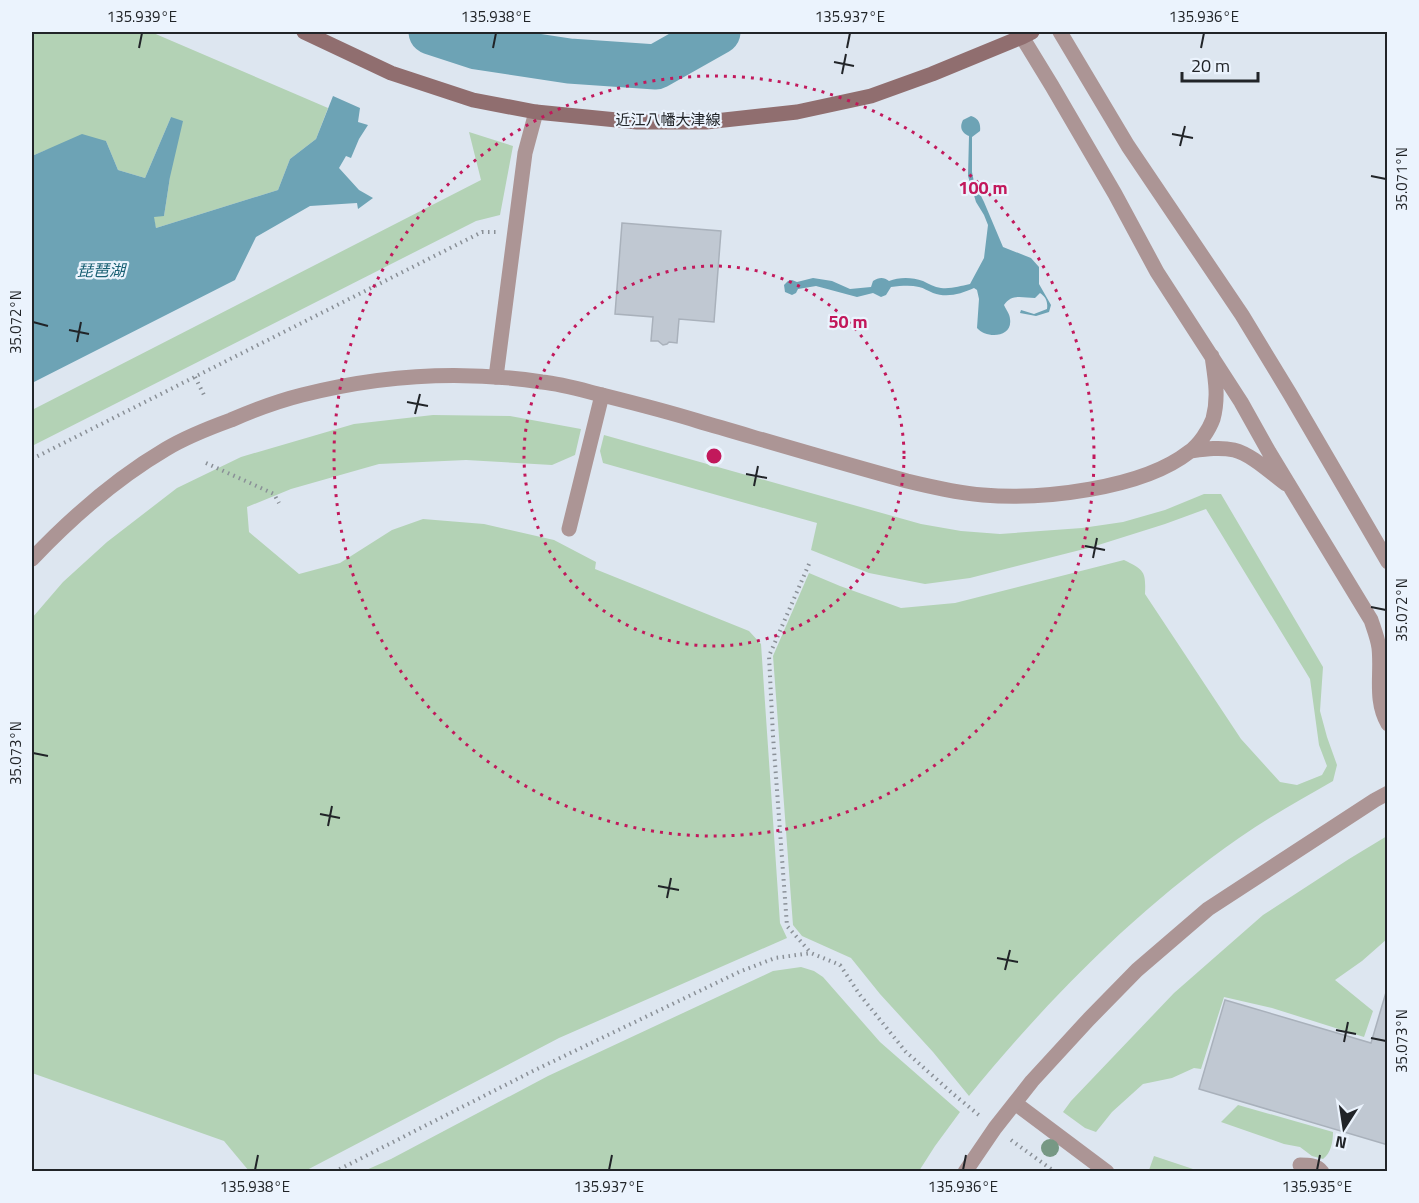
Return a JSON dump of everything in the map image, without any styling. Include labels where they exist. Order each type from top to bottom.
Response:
[{"type":"main road","name":"近江八幡大津線","points":[[304,32],[391,73],[473,100],[536,112],[638,122],[706,122],[796,112],[871,96],[932,74],[1027,34]]},
{"type":"street","points":[[1060,32],[1128,146],[1242,315],[1388,562]]},
{"type":"street","points":[[1027,34],[1052,86],[1157,272],[1241,402],[1371,620],[1379,646],[1379,697],[1382,715],[1388,724]]},
{"type":"street","points":[[496,377],[525,153],[536,112]]},
{"type":"street","points":[[32,560],[80,511],[111,485],[168,447],[250,412],[301,395],[342,386],[432,375],[496,377],[542,382],[659,410],[945,490],[984,495],[1021,495],[1093,489],[1121,483],[1173,463],[1191,451],[1203,437],[1212,421],[1216,406],[1217,388],[1212,356]]},
{"type":"street","points":[[569,530],[602,395]]},
{"type":"street","points":[[1191,451],[1222,448],[1236,450],[1292,489]]},
{"type":"street","points":[[965,1172],[995,1128],[1040,1072],[1129,978],[1208,909],[1381,797],[1388,781]]},
{"type":"street","points":[[1015,1103],[1107,1172]]},
{"type":"street","points":[[1299,1165],[1310,1165],[1322,1172]]},
{"type":"path","points":[[32,459],[482,232],[515,232]]},
{"type":"path","points":[[195,377],[205,397]]},
{"type":"path","points":[[206,464],[274,494],[279,504]]},
{"type":"path","points":[[809,564],[770,656],[787,926],[811,953],[840,965],[860,995],[906,1052],[986,1120]]},
{"type":"path","points":[[334,1172],[533,1071],[739,972],[775,958],[811,953]]},
{"type":"path","points":[[1006,1136],[1055,1172]]},
{"type":"green space","points":[[32,32],[151,32],[328,108],[316,139],[290,159],[278,190],[156,228],[153,216],[164,216],[170,177],[171,117],[145,178],[118,170],[106,141],[46,150],[32,156]]},
{"type":"green space","points":[[469,132],[513,146],[500,215],[476,221],[32,446],[32,410],[481,180]]},
{"type":"green space","points":[[433,415],[510,416],[581,429],[575,455],[552,465],[466,460],[379,464],[291,489],[247,507],[249,532],[299,574],[340,563],[392,530],[423,519],[484,524],[554,540],[596,562],[595,569],[749,631],[761,644],[780,923],[787,938],[559,1038],[305,1171],[249,1171],[224,1141],[32,1073],[32,618],[63,582],[107,542],[177,488],[241,457],[354,424]]},
{"type":"green space","points":[[604,435],[921,524],[961,531],[1000,534],[1082,528],[1123,522],[1165,510],[1204,494],[1221,494],[1323,667],[1320,711],[1337,765],[1333,781],[1250,830],[1201,865],[1130,925],[1062,990],[969,1096],[851,958],[802,936],[793,925],[773,656],[809,573],[901,608],[955,603],[1124,560],[1140,569],[1145,580],[1145,594],[1241,739],[1280,782],[1297,785],[1322,775],[1327,766],[1319,745],[1310,679],[1206,509],[1092,547],[970,578],[925,584],[869,573],[811,550],[817,523],[603,463],[600,451]]},
{"type":"green space","points":[[1387,836],[1387,939],[1335,980],[1373,1011],[1364,1037],[1272,1008],[1224,997],[1201,1069],[1194,1068],[1172,1078],[1143,1084],[1112,1112],[1096,1132],[1085,1128],[1063,1112],[1174,993],[1263,915]]},
{"type":"green space","points":[[801,967],[823,977],[880,1042],[960,1112],[919,1171],[364,1171],[548,1076],[773,971]]},
{"type":"green space","points":[[1238,1105],[1333,1132],[1330,1150],[1323,1159],[1312,1156],[1300,1147],[1284,1144],[1221,1122]]},
{"type":"green space","points":[[1154,1156],[1199,1171],[1153,1172],[1149,1170]]},
{"type":"water","name":"琵琶湖","points":[[333,96],[360,108],[358,122],[368,125],[351,158],[346,156],[339,168],[359,190],[373,198],[358,209],[357,203],[310,206],[256,237],[235,280],[32,383],[32,156],[82,134],[106,141],[118,170],[145,178],[171,117],[183,121],[164,216],[154,217],[156,228],[278,190],[290,159],[316,139]]},
{"type":"water","points":[[971,116],[976,118],[980,128],[980,131],[972,137],[974,182],[1003,247],[1031,258],[1039,267],[1039,284],[1051,305],[1049,312],[1036,316],[1020,313],[1021,310],[1034,314],[1047,309],[1046,300],[1040,293],[1035,298],[1011,299],[1004,305],[1009,315],[1010,325],[1003,333],[992,335],[981,332],[977,328],[979,299],[977,290],[974,288],[959,294],[943,295],[916,286],[891,287],[886,295],[881,297],[873,293],[857,297],[816,286],[798,289],[792,295],[785,292],[784,285],[788,281],[797,282],[813,278],[832,281],[850,289],[871,287],[873,281],[881,278],[889,281],[901,278],[914,279],[941,288],[970,284],[984,258],[988,225],[976,202],[968,176],[969,136],[963,132],[961,125],[963,120]]},
{"type":"building","points":[[622,223],[721,231],[714,322],[679,319],[677,343],[669,342],[663,345],[658,341],[651,341],[653,317],[615,314]]},
{"type":"building","points":[[1387,989],[1388,1145],[1199,1089],[1225,1000],[1371,1043]]},
{"type":"waterway","points":[[431,32],[477,47],[569,61],[656,67],[718,32]]}]
